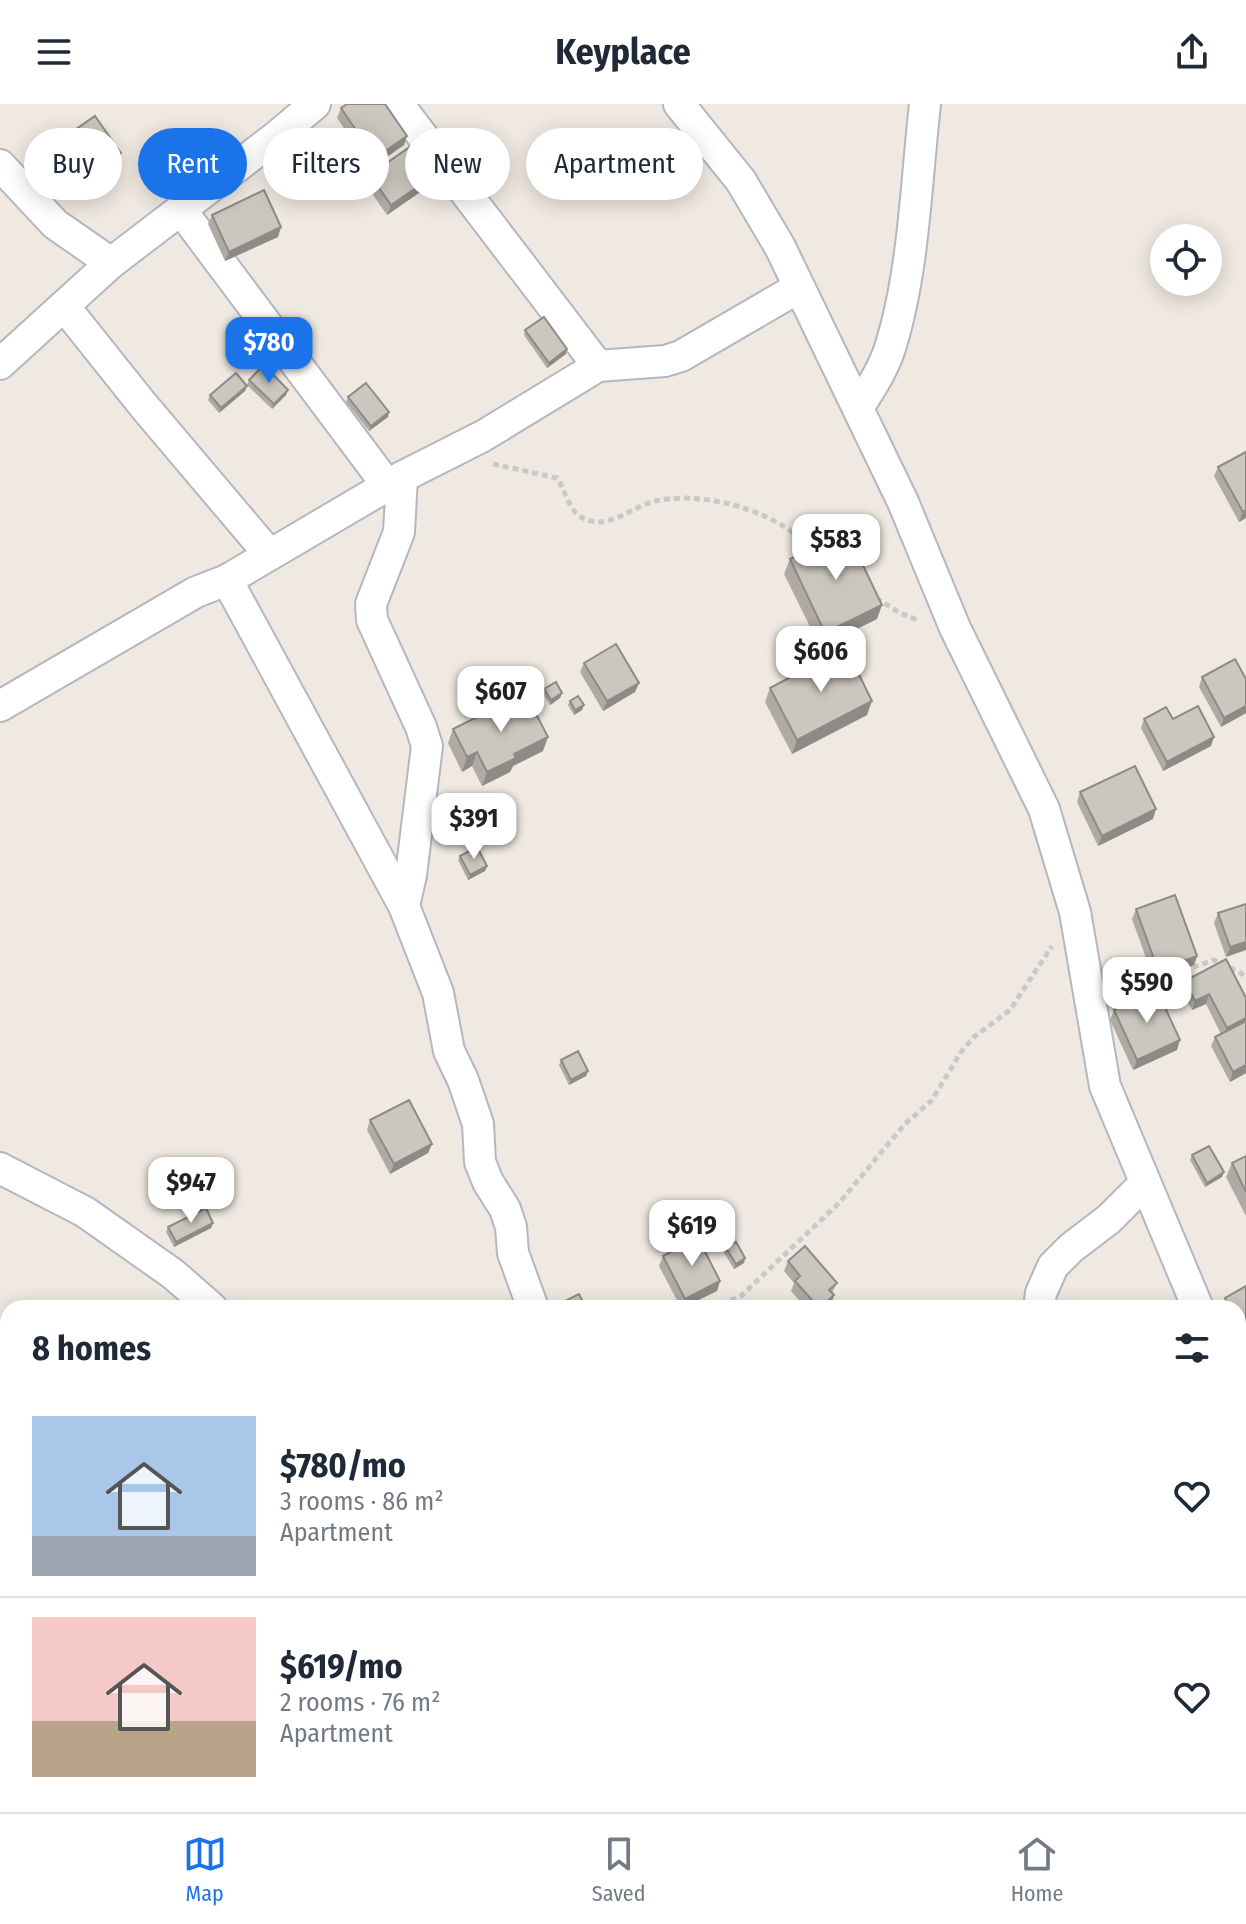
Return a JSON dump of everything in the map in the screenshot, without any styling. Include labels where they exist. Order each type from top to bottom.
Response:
[{"type":"street","points":[[0,364],[111,263],[315,104]]},
{"type":"street","points":[[398,104],[598,366]]},
{"type":"street","points":[[679,104],[741,181],[780,247],[903,502],[955,628],[1044,809],[1075,912],[1105,1086],[1195,1300]]},
{"type":"street","points":[[858,408],[890,349],[910,249],[925,104]]},
{"type":"street","points":[[0,165],[55,224],[111,263]]},
{"type":"street","points":[[181,210],[395,481],[399,532],[371,604],[372,620],[427,746],[411,875],[404,906]]},
{"type":"street","points":[[0,706],[196,592],[227,580],[395,481],[483,436],[598,366],[665,361],[681,356],[798,288]]},
{"type":"street","points":[[64,306],[269,554]]},
{"type":"street","points":[[227,580],[404,906],[438,993],[449,1051],[478,1124],[480,1162],[505,1209],[511,1227],[513,1253],[530,1300]]},
{"type":"street","points":[[0,1168],[85,1212],[173,1274],[203,1300]]},
{"type":"street","points":[[1035,1300],[1053,1266],[1109,1219],[1144,1184]]},
{"type":"path","points":[[445,454],[557,478],[576,513],[586,520],[608,521],[652,502],[676,497],[753,510],[772,518],[797,536],[825,519],[853,543],[864,570]]},
{"type":"path","points":[[874,597],[920,621],[955,628]]},
{"type":"path","points":[[731,1300],[741,1296],[840,1202],[904,1125],[932,1100],[967,1045],[1010,1010],[1075,912]]},
{"type":"path","points":[[1094,1023],[1185,970],[1214,960],[1246,978]]},
{"type":"building","points":[[347,104],[385,104],[405,137],[389,148],[389,128],[355,128],[341,108]]},
{"type":"building","points":[[95,116],[103,128],[78,128]]},
{"type":"building","points":[[405,150],[405,195],[391,205],[388,200],[389,162]]},
{"type":"building","points":[[263,190],[263,200],[269,200],[281,227],[229,252],[212,215]]},
{"type":"building","points":[[544,317],[567,349],[549,363],[525,330]]},
{"type":"building","points":[[264,365],[288,390],[274,404],[249,380]]},
{"type":"building","points":[[236,373],[247,386],[221,408],[210,395]]},
{"type":"building","points":[[366,383],[389,412],[371,426],[348,397]]},
{"type":"building","points":[[1246,452],[1246,510],[1243,512],[1218,467]]},
{"type":"building","points":[[847,532],[882,605],[825,633],[790,559]]},
{"type":"building","points":[[616,644],[639,683],[607,701],[584,663]]},
{"type":"building","points":[[846,648],[872,701],[797,740],[770,688]]},
{"type":"building","points":[[1235,659],[1246,679],[1246,706],[1224,718],[1202,677]]},
{"type":"building","points":[[556,682],[562,693],[551,700],[544,689]]},
{"type":"building","points":[[578,696],[584,705],[575,710],[570,701]]},
{"type":"building","points":[[515,698],[521,712],[532,706],[548,737],[487,772],[477,752],[467,757],[453,729]]},
{"type":"building","points":[[1198,706],[1214,737],[1167,762],[1144,719],[1166,707],[1173,719]]},
{"type":"building","points":[[1135,766],[1156,809],[1102,836],[1080,792]]},
{"type":"building","points":[[477,847],[487,866],[470,875],[460,856]]},
{"type":"building","points":[[1175,895],[1197,956],[1158,970],[1136,909]]},
{"type":"building","points":[[1246,904],[1246,942],[1230,947],[1218,913]]},
{"type":"building","points":[[1226,959],[1246,998],[1246,1018],[1227,1028],[1209,994],[1195,1001],[1185,981]]},
{"type":"building","points":[[1157,990],[1180,1040],[1137,1060],[1114,1010]]},
{"type":"building","points":[[1246,1021],[1246,1065],[1233,1072],[1215,1037]]},
{"type":"building","points":[[578,1051],[588,1071],[571,1080],[561,1060]]},
{"type":"building","points":[[409,1100],[432,1144],[394,1164],[370,1120]]},
{"type":"building","points":[[1209,1146],[1224,1172],[1207,1183],[1192,1155]]},
{"type":"building","points":[[1246,1156],[1246,1192],[1232,1163]]},
{"type":"building","points":[[206,1208],[213,1223],[176,1242],[168,1227]]},
{"type":"building","points":[[698,1238],[720,1281],[685,1299],[663,1256]]},
{"type":"building","points":[[736,1242],[745,1258],[736,1264],[726,1248]]},
{"type":"building","points":[[805,1246],[837,1283],[829,1290],[834,1295],[828,1300],[812,1300],[795,1281],[800,1276],[788,1261]]},
{"type":"building","points":[[1246,1286],[1246,1300],[1225,1298]]},
{"type":"building","points":[[579,1294],[582,1300],[567,1300]]}]
